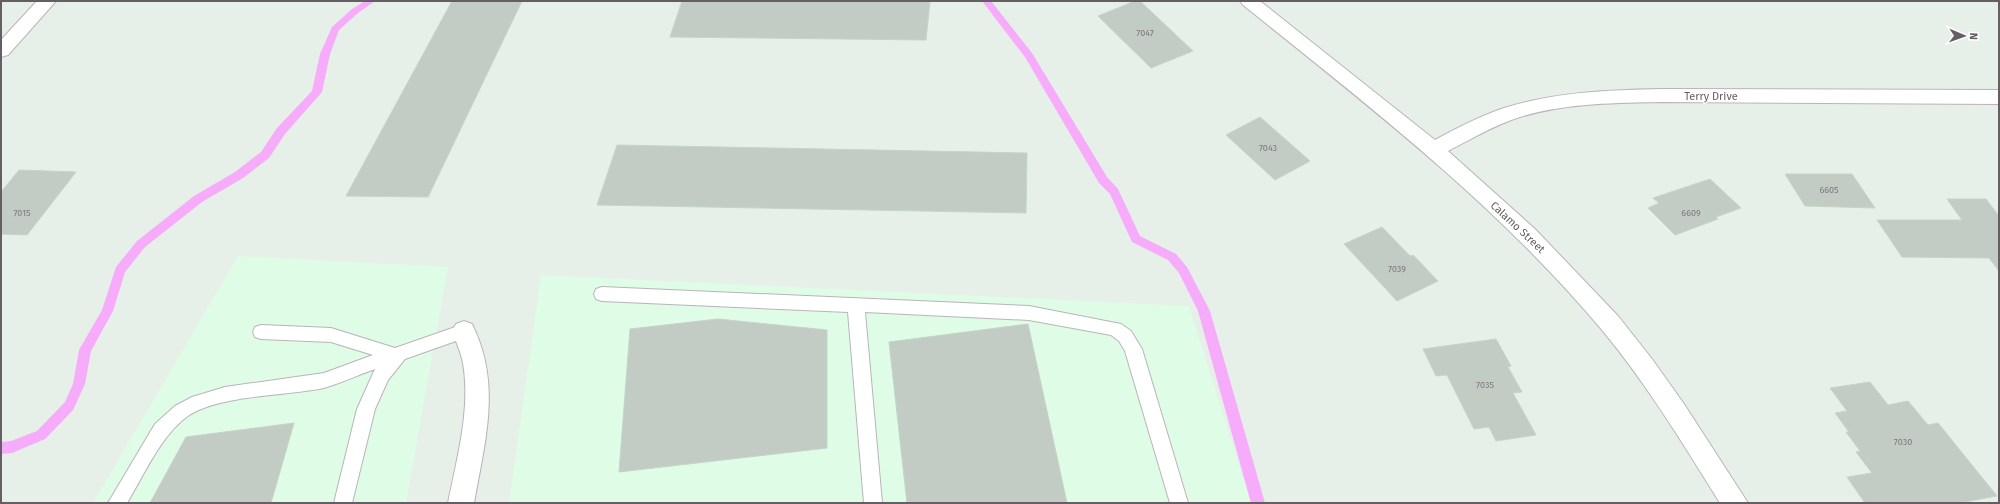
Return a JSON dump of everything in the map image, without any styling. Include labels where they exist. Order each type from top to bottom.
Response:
[{"type":"street","points":[[1,51],[47,1]]},
{"type":"street","name":"Calamo Street","points":[[1249,1],[1433,150],[1552,258],[1611,325],[1674,408],[1735,503]]},
{"type":"street","name":"Terry Drive","points":[[1433,150],[1469,132],[1517,112],[1549,104],[1598,98],[1706,95],[1999,97]]},
{"type":"street","points":[[461,503],[476,415],[478,388],[475,363],[464,331]]},
{"type":"lane","points":[[602,294],[1029,313],[1115,329],[1125,336],[1133,349],[1179,503]]},
{"type":"lane","points":[[856,306],[873,503]]},
{"type":"lane","points":[[117,503],[161,430],[181,411],[198,402],[225,395],[324,380],[398,356],[464,331]]},
{"type":"lane","points":[[261,332],[331,335],[398,356]]},
{"type":"lane","points":[[343,503],[366,409],[381,375],[398,356]]},
{"type":"shaded area","points":[[238,256],[448,267],[406,503],[93,503]]},
{"type":"shaded area","points":[[541,275],[1189,306],[1251,503],[509,503]]},
{"type":"building","points":[[452,1],[522,1],[428,197],[346,196]]},
{"type":"building","points":[[682,1],[930,1],[926,40],[670,37]]},
{"type":"building","points":[[1135,1],[1140,1],[1193,51],[1151,68],[1098,16]]},
{"type":"building","points":[[1260,117],[1310,161],[1275,180],[1226,135]]},
{"type":"building","points":[[617,145],[1027,153],[1026,213],[597,205]]},
{"type":"building","points":[[19,170],[76,172],[27,235],[1,234],[1,192]]},
{"type":"building","points":[[1785,174],[1852,174],[1875,208],[1805,206]]},
{"type":"building","points":[[1710,179],[1741,208],[1716,217],[1718,219],[1675,235],[1648,208],[1659,203],[1653,198]]},
{"type":"building","points":[[1947,199],[1986,199],[1999,216],[1999,271],[1989,258],[1902,257],[1877,220],[1962,220]]},
{"type":"building","points":[[1382,227],[1410,256],[1413,255],[1438,281],[1397,301],[1344,244]]},
{"type":"building","points":[[718,319],[827,330],[827,448],[619,472],[630,329]]},
{"type":"building","points":[[1028,324],[1067,503],[907,503],[889,342]]},
{"type":"building","points":[[1496,339],[1511,366],[1508,367],[1522,392],[1513,393],[1536,435],[1496,441],[1489,427],[1474,429],[1447,375],[1436,376],[1423,349]]},
{"type":"building","points":[[1870,382],[1888,405],[1908,401],[1928,425],[1938,423],[1997,496],[1959,503],[1865,503],[1847,477],[1872,473],[1856,452],[1860,451],[1846,432],[1849,432],[1835,413],[1847,411],[1830,388]]},
{"type":"building","points":[[294,423],[271,503],[150,503],[186,437]]},
{"type":"waterway","points":[[1,448],[12,447],[41,435],[69,406],[79,384],[85,350],[107,311],[120,270],[141,244],[198,199],[239,175],[265,155],[281,131],[317,92],[325,54],[335,29],[355,11],[371,1]]},
{"type":"waterway","points":[[986,1],[1029,55],[1103,180],[1114,192],[1136,239],[1155,247],[1172,257],[1183,270],[1204,311],[1258,503]]}]
